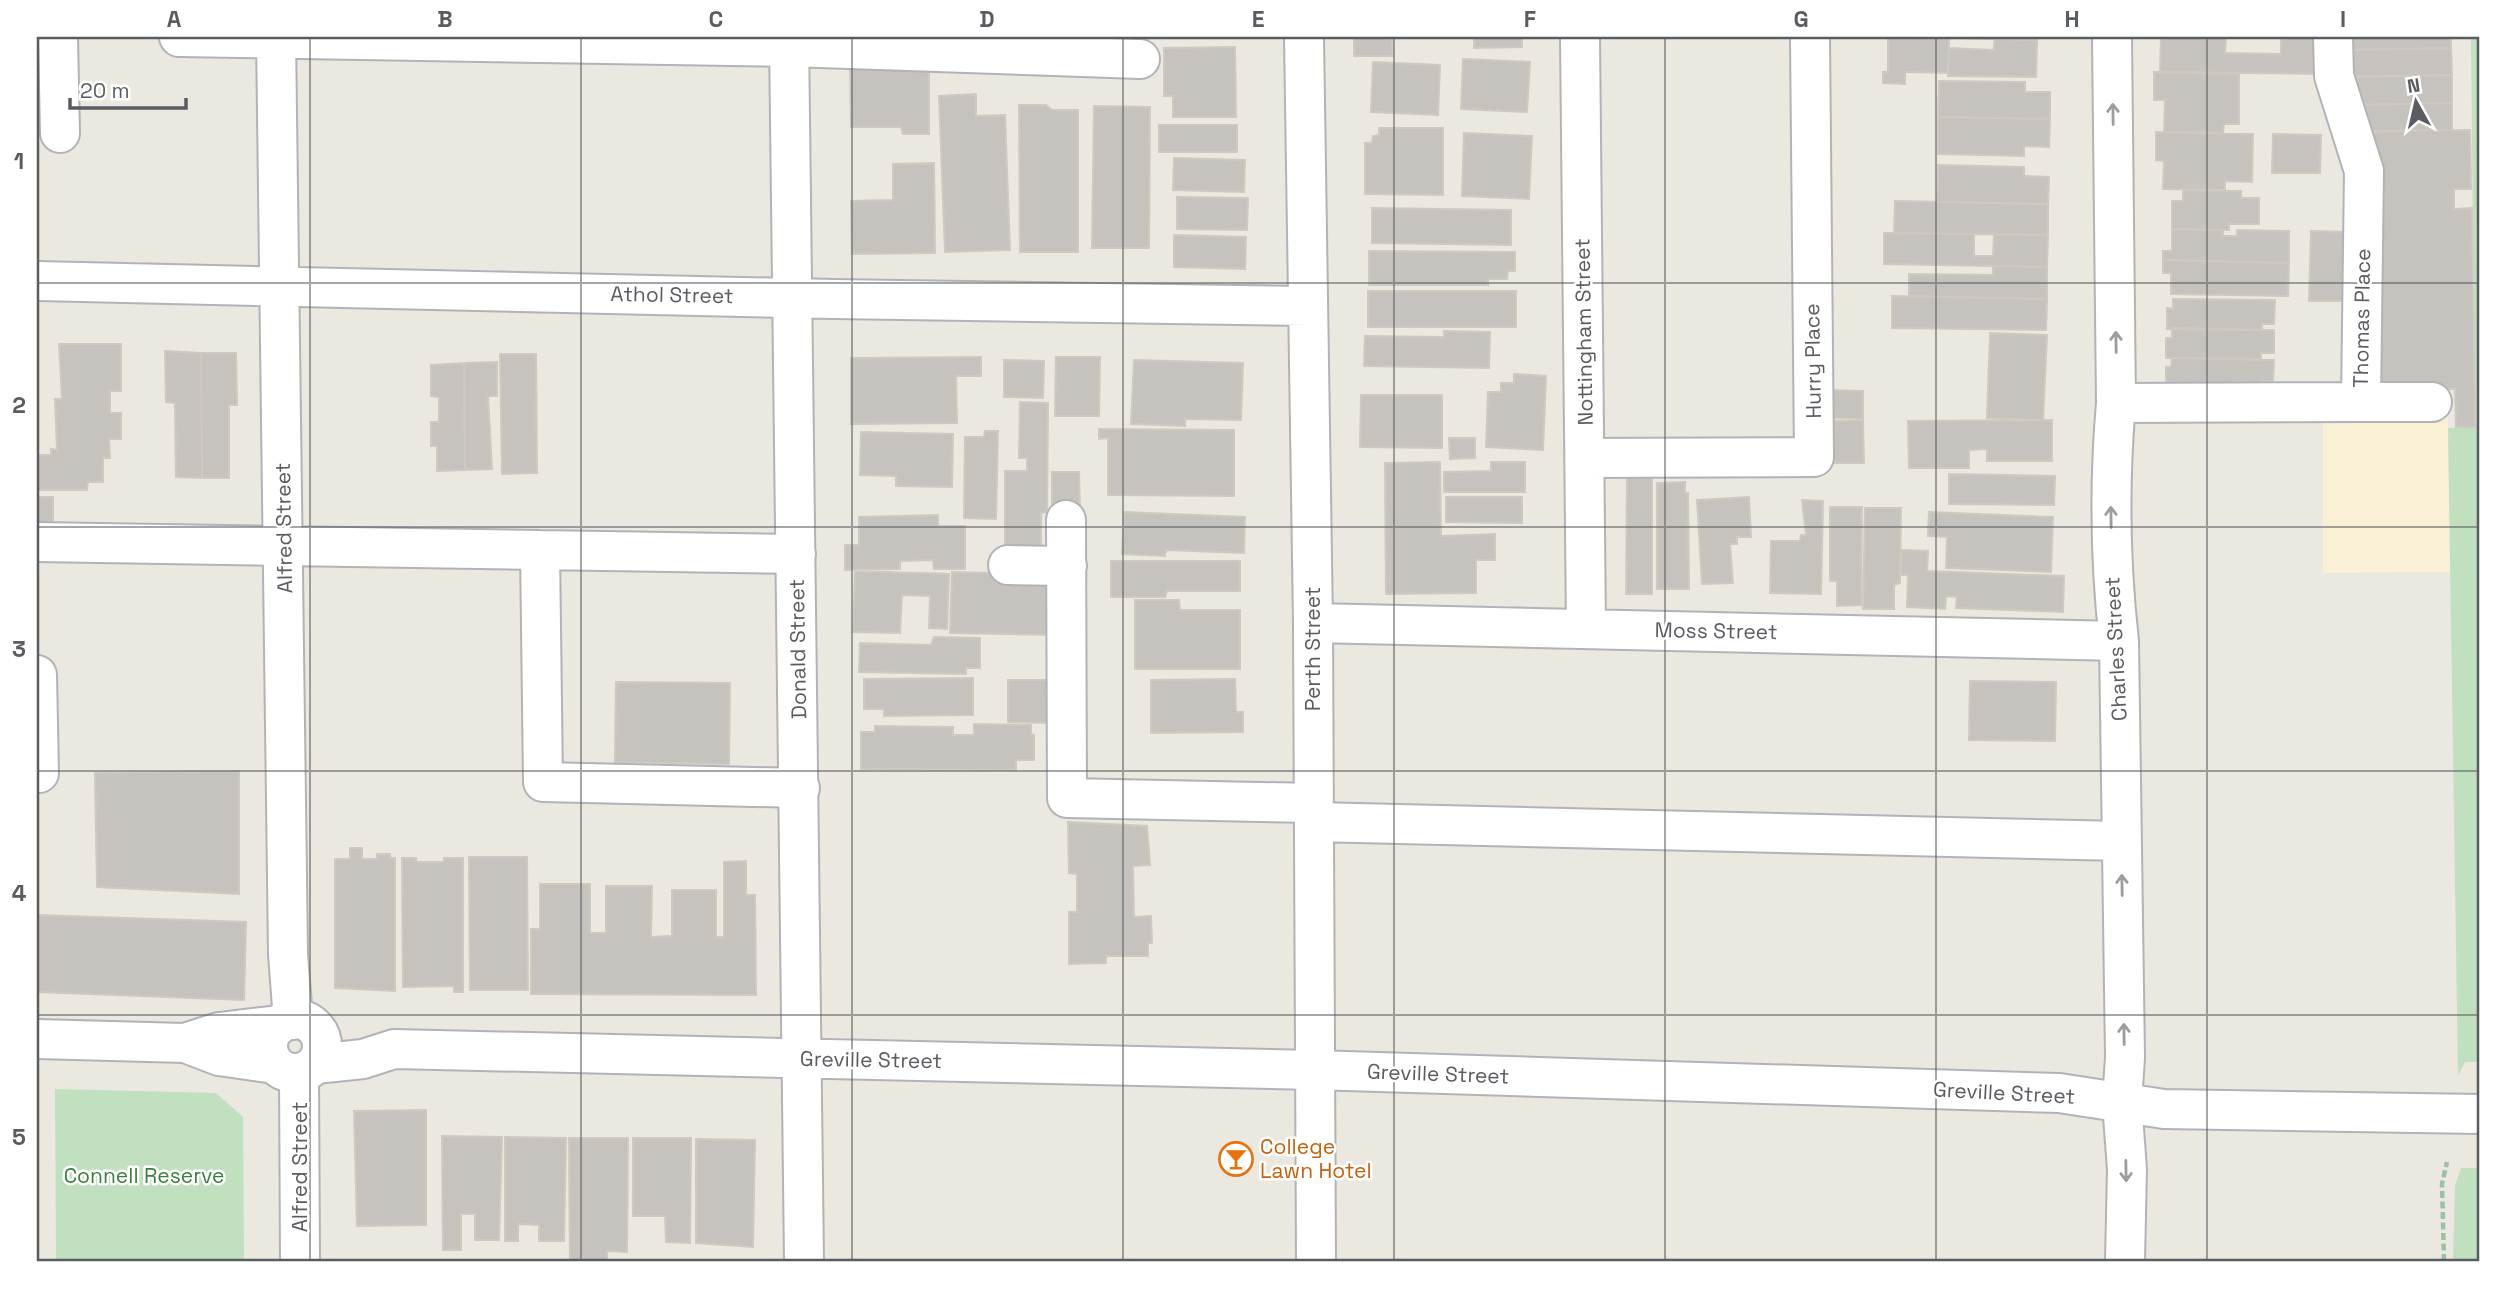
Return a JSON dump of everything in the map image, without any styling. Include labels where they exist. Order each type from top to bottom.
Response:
[{"type":"street","points":[[58,37],[60,133]]},
{"type":"street","points":[[179,37],[1037,46],[1140,59]]},
{"type":"street","name":"Perth Street","points":[[1304,37],[1313,624],[1313,1070],[1316,1261]]},
{"type":"street","name":"Nottingham Street","points":[[1580,37],[1586,628]]},
{"type":"street","name":"Hurry Place","points":[[1585,458],[1814,457],[1810,37]]},
{"type":"street","name":"Charles Street","points":[[2112,37],[2116,403],[2111,459],[2112,576],[2119,641],[2125,1261]]},
{"type":"street","name":"Thomas Place","points":[[2116,403],[2361,402],[2364,171],[2333,76],[2333,37]]},
{"type":"street","name":"Alfred Street","points":[[276,38],[285,544],[288,954],[295,1024],[273,1031],[268,1048],[296,1067],[300,1261]]},
{"type":"street","name":"Donald Street","points":[[789,42],[804,1261]]},
{"type":"street","name":"Athol Street","points":[[37,281],[793,298],[1308,306]]},
{"type":"street","points":[[2361,402],[2432,402]]},
{"type":"street","points":[[1066,520],[1066,798],[1313,812],[2122,841]]},
{"type":"street","points":[[37,542],[796,554]]},
{"type":"street","points":[[540,550],[543,782],[800,788]]},
{"type":"street","points":[[1007,565],[1067,566]]},
{"type":"street","name":"Moss Street","points":[[1313,624],[2119,641]]},
{"type":"street","points":[[37,675],[39,773]]},
{"type":"street","name":"Greville Street","points":[[185,1043],[219,1032],[295,1024],[361,1036],[394,1049]]},
{"type":"street","name":"Greville Street","points":[[37,1039],[185,1043],[219,1056],[296,1067],[363,1059],[394,1049],[1313,1070],[2059,1093],[2164,1109],[2480,1114]]},
{"type":"path","points":[[2444,1261],[2442,1184],[2447,1162]]},
{"type":"shaded area","points":[[2448,413],[2450,572],[2323,573],[2323,414]]},
{"type":"green space","points":[[2471,37],[2480,37],[2480,1062],[2465,1062],[2458,1076],[2448,428],[2475,427]]},
{"type":"green space","name":"Connell Reserve","points":[[55,1089],[216,1093],[243,1117],[244,1261],[56,1259]]},
{"type":"green space","points":[[2461,1168],[2479,1168],[2479,1261],[2453,1261],[2455,1186]]},
{"type":"building","points":[[1354,37],[1392,37],[1393,56],[1354,56]]},
{"type":"building","points":[[1474,37],[1522,37],[1522,47],[1474,48]]},
{"type":"building","points":[[1904,37],[2037,37],[2037,40]]},
{"type":"building","points":[[2161,37],[2226,37],[2225,53],[2281,54],[2281,37],[2321,37],[2320,74],[2160,72]]},
{"type":"building","points":[[2341,37],[2451,37],[2451,48],[2341,50]]},
{"type":"building","points":[[1888,38],[1949,39],[1948,73],[1905,72],[1905,84],[1883,83],[1883,72],[1888,72]]},
{"type":"building","points":[[1994,40],[2037,40],[2036,77],[1948,76],[1949,48],[1994,50]]},
{"type":"building","points":[[1235,47],[1236,117],[1173,117],[1173,96],[1164,96],[1164,48]]},
{"type":"building","points":[[2451,48],[2452,75],[2341,77],[2341,50]]},
{"type":"building","points":[[1463,59],[1530,62],[1527,112],[1461,109]]},
{"type":"building","points":[[850,61],[929,61],[929,134],[903,134],[901,127],[851,127]]},
{"type":"building","points":[[1373,62],[1440,65],[1438,115],[1371,112]]},
{"type":"building","points":[[2154,72],[2239,74],[2239,124],[2224,124],[2223,133],[2164,132],[2165,100],[2154,100]]},
{"type":"building","points":[[2452,75],[2452,103],[2350,105],[2341,77]]},
{"type":"building","points":[[1939,81],[2025,82],[2025,92],[2050,92],[2050,119],[1938,117]]},
{"type":"building","points":[[976,94],[976,116],[1005,115],[1010,250],[945,252],[939,96]]},
{"type":"building","points":[[2452,103],[2452,130],[2359,132],[2350,105]]},
{"type":"building","points":[[1019,105],[1046,105],[1052,110],[1078,110],[1078,252],[1020,252]]},
{"type":"building","points":[[1094,106],[1150,107],[1149,248],[1092,248]]},
{"type":"building","points":[[1938,117],[2050,119],[2049,147],[2024,146],[2024,156],[1938,154]]},
{"type":"building","points":[[1159,125],[1237,125],[1237,152],[1159,152]]},
{"type":"building","points":[[1379,128],[1443,128],[1443,195],[1365,194],[1365,143],[1372,143],[1373,136],[1379,135]]},
{"type":"building","points":[[2470,130],[2471,189],[2454,189],[2454,209],[2472,208],[2475,427],[2456,427],[2455,389],[2435,389],[2434,383],[2377,384],[2373,131]]},
{"type":"building","points":[[2156,132],[2253,134],[2252,182],[2225,181],[2225,190],[2163,189],[2164,161],[2156,160]]},
{"type":"building","points":[[1464,133],[1532,136],[1529,199],[1462,196]]},
{"type":"building","points":[[2273,134],[2321,135],[2320,173],[2272,173]]},
{"type":"building","points":[[1174,158],[1245,160],[1244,192],[1173,190]]},
{"type":"building","points":[[934,163],[935,253],[852,254],[851,201],[893,200],[893,164]]},
{"type":"building","points":[[1938,165],[2024,167],[2024,176],[2049,177],[2048,204],[1937,202]]},
{"type":"building","points":[[2183,190],[2241,191],[2241,198],[2259,198],[2259,224],[2229,224],[2229,230],[2172,229],[2172,201],[2183,201]]},
{"type":"building","points":[[1177,197],[1248,198],[1247,230],[1177,229]]},
{"type":"building","points":[[1895,201],[2048,204],[2048,235],[1894,233]]},
{"type":"building","points":[[1372,208],[1511,210],[1511,245],[1372,243]]},
{"type":"building","points":[[2172,229],[2223,230],[2223,236],[2237,236],[2237,230],[2289,231],[2289,263],[2163,260],[2163,251],[2172,251]]},
{"type":"building","points":[[2311,231],[2351,232],[2350,301],[2309,301]]},
{"type":"building","points":[[1884,233],[1974,234],[1974,256],[1993,256],[1994,234],[2048,235],[2047,267],[1884,264]]},
{"type":"building","points":[[1174,235],[1246,237],[1245,269],[1174,267]]},
{"type":"building","points":[[1369,251],[1515,252],[1515,271],[1508,271],[1507,279],[1488,279],[1488,285],[1369,285]]},
{"type":"building","points":[[2163,260],[2289,263],[2288,296],[2171,294],[2171,273],[2163,273]]},
{"type":"building","points":[[1993,266],[2047,267],[2047,299],[1909,296],[1909,274],[1993,275]]},
{"type":"building","points":[[1368,291],[1516,291],[1516,327],[1368,327]]},
{"type":"building","points":[[1892,296],[2047,299],[2046,330],[1892,328]]},
{"type":"building","points":[[2173,299],[2275,300],[2274,324],[2262,324],[2262,330],[2167,329],[2167,308],[2173,309]]},
{"type":"building","points":[[2172,328],[2274,330],[2274,353],[2261,353],[2261,359],[2166,358],[2166,338],[2172,338]]},
{"type":"building","points":[[1444,331],[1490,332],[1489,368],[1364,366],[1365,336],[1444,337]]},
{"type":"building","points":[[1990,333],[2047,335],[2043,420],[1987,418]]},
{"type":"building","points":[[59,344],[121,344],[121,391],[110,391],[110,413],[121,413],[121,439],[109,439],[110,458],[103,458],[103,482],[88,482],[87,490],[37,490],[37,455],[51,455],[51,449],[57,450],[55,399],[62,399]]},
{"type":"building","points":[[165,351],[201,353],[202,478],[176,477],[175,403],[166,402]]},
{"type":"building","points":[[201,353],[236,353],[237,405],[229,405],[229,478],[202,478]]},
{"type":"building","points":[[500,354],[536,354],[537,473],[502,474]]},
{"type":"building","points":[[981,357],[981,376],[956,376],[957,423],[851,424],[851,358]]},
{"type":"building","points":[[1056,357],[1100,357],[1099,416],[1055,416]]},
{"type":"building","points":[[2172,358],[2274,360],[2273,381],[2261,381],[2261,389],[2166,387],[2166,367],[2171,367]]},
{"type":"building","points":[[1004,360],[1044,361],[1043,398],[1004,397]]},
{"type":"building","points":[[1134,360],[1243,363],[1241,420],[1185,419],[1185,426],[1131,424]]},
{"type":"building","points":[[497,362],[497,396],[488,396],[492,469],[465,470],[464,363]]},
{"type":"building","points":[[464,363],[465,470],[437,471],[437,446],[431,446],[431,422],[439,422],[439,397],[431,396],[431,365]]},
{"type":"building","points":[[1514,374],[1546,376],[1543,450],[1486,447],[1488,392],[1501,392],[1501,383],[1514,383]]},
{"type":"building","points":[[1830,390],[1863,391],[1863,419],[1829,418]]},
{"type":"building","points":[[1361,395],[1442,395],[1442,448],[1360,447]]},
{"type":"building","points":[[1020,402],[1048,403],[1047,512],[1041,513],[1041,548],[1005,548],[1005,471],[1027,471],[1027,458],[1019,458]]},
{"type":"building","points":[[1863,420],[1864,463],[1834,463],[1833,421]]},
{"type":"building","points":[[2052,420],[2052,461],[1987,461],[1987,449],[1969,450],[1969,468],[1909,468],[1908,421]]},
{"type":"building","points":[[1099,429],[1234,430],[1234,496],[1108,495],[1108,438],[1099,439]]},
{"type":"building","points":[[985,431],[998,431],[996,519],[964,518],[965,437],[984,437]]},
{"type":"building","points":[[861,432],[953,434],[952,487],[896,486],[896,476],[860,475]]},
{"type":"building","points":[[1449,438],[1475,438],[1475,458],[1450,459]]},
{"type":"building","points":[[1440,462],[1441,536],[1495,534],[1495,560],[1476,560],[1476,593],[1386,594],[1385,463]]},
{"type":"building","points":[[1491,462],[1525,462],[1525,492],[1444,492],[1444,472],[1491,471]]},
{"type":"building","points":[[1052,472],[1079,472],[1080,511],[1052,511]]},
{"type":"building","points":[[1949,474],[2055,476],[2054,505],[1949,504]]},
{"type":"building","points":[[1627,478],[1652,478],[1652,594],[1626,594]]},
{"type":"building","points":[[1685,482],[1685,493],[1688,493],[1689,589],[1657,589],[1657,483]]},
{"type":"building","points":[[37,497],[53,497],[53,522],[37,522]]},
{"type":"building","points":[[1446,497],[1522,497],[1522,523],[1446,522]]},
{"type":"building","points":[[1749,497],[1751,537],[1737,537],[1737,544],[1730,544],[1733,583],[1702,584],[1697,500]]},
{"type":"building","points":[[1802,500],[1823,501],[1821,594],[1770,593],[1771,541],[1800,541],[1801,535],[1806,535]]},
{"type":"building","points":[[1830,507],[1862,507],[1861,605],[1837,606],[1837,581],[1830,581]]},
{"type":"building","points":[[1865,508],[1901,508],[1900,583],[1894,585],[1894,609],[1863,609]]},
{"type":"building","points":[[1124,512],[1245,517],[1244,553],[1166,550],[1165,556],[1122,554]]},
{"type":"building","points":[[1929,512],[2053,517],[2051,572],[1946,568],[1947,537],[1928,536]]},
{"type":"building","points":[[938,515],[938,526],[965,526],[965,569],[934,569],[933,560],[900,561],[900,569],[845,570],[845,545],[859,545],[859,517]]},
{"type":"building","points":[[1902,550],[1928,551],[1927,571],[2064,576],[2063,612],[1956,608],[1957,597],[1946,596],[1945,609],[1907,607],[1908,575],[1901,575]]},
{"type":"building","points":[[1111,561],[1240,561],[1240,591],[1167,591],[1165,597],[1111,597]]},
{"type":"building","points":[[855,571],[949,574],[947,629],[929,628],[930,596],[902,595],[900,633],[853,632]]},
{"type":"building","points":[[952,572],[1043,574],[1058,590],[1057,635],[950,633]]},
{"type":"building","points":[[1135,600],[1179,600],[1180,610],[1240,610],[1240,669],[1135,669]]},
{"type":"building","points":[[934,637],[980,638],[980,668],[966,668],[966,674],[859,672],[860,643],[931,645]]},
{"type":"building","points":[[973,678],[973,715],[884,716],[884,709],[864,709],[864,679]]},
{"type":"building","points":[[1235,679],[1236,712],[1243,712],[1243,732],[1151,733],[1151,680]]},
{"type":"building","points":[[1008,680],[1052,680],[1052,723],[1008,722]]},
{"type":"building","points":[[1970,681],[2056,682],[2055,741],[1969,740]]},
{"type":"building","points":[[616,682],[730,683],[729,764],[615,762]]},
{"type":"building","points":[[974,724],[1031,725],[1031,734],[1034,735],[1034,760],[1016,760],[1016,770],[861,769],[861,732],[875,732],[875,726],[953,727],[953,735],[974,735]]},
{"type":"building","points":[[239,771],[239,894],[97,887],[95,773]]},
{"type":"building","points":[[1068,822],[1147,826],[1150,865],[1133,866],[1134,917],[1151,916],[1152,943],[1148,943],[1148,956],[1106,956],[1106,963],[1069,964],[1069,912],[1077,912],[1077,874],[1069,873]]},
{"type":"building","points":[[350,848],[362,848],[362,859],[377,859],[377,854],[390,854],[390,858],[395,858],[395,991],[335,988],[335,859],[350,859]]},
{"type":"building","points":[[469,857],[527,857],[528,990],[470,990]]},
{"type":"building","points":[[402,858],[416,858],[416,862],[444,862],[444,858],[463,858],[463,992],[454,992],[454,986],[403,987]]},
{"type":"building","points":[[746,861],[746,895],[755,895],[756,995],[531,994],[531,929],[540,929],[540,884],[590,884],[590,933],[606,933],[606,886],[652,886],[651,937],[672,936],[672,890],[716,890],[716,937],[724,937],[724,862]]},
{"type":"building","points":[[37,915],[246,922],[244,1000],[37,992]]},
{"type":"building","points":[[426,1110],[426,1225],[357,1226],[354,1111]]},
{"type":"building","points":[[442,1136],[502,1137],[499,1240],[475,1240],[475,1214],[461,1214],[461,1250],[443,1250]]},
{"type":"building","points":[[505,1137],[566,1138],[564,1241],[539,1241],[539,1225],[518,1224],[518,1241],[505,1241]]},
{"type":"building","points":[[569,1138],[628,1138],[627,1252],[607,1251],[607,1261],[570,1261]]},
{"type":"building","points":[[633,1138],[691,1138],[690,1243],[666,1242],[665,1216],[633,1216]]},
{"type":"building","points":[[696,1139],[755,1140],[753,1247],[696,1243]]},
{"type":"place","name":"College Lawn Hotel","points":[[1236,1159]]}]
